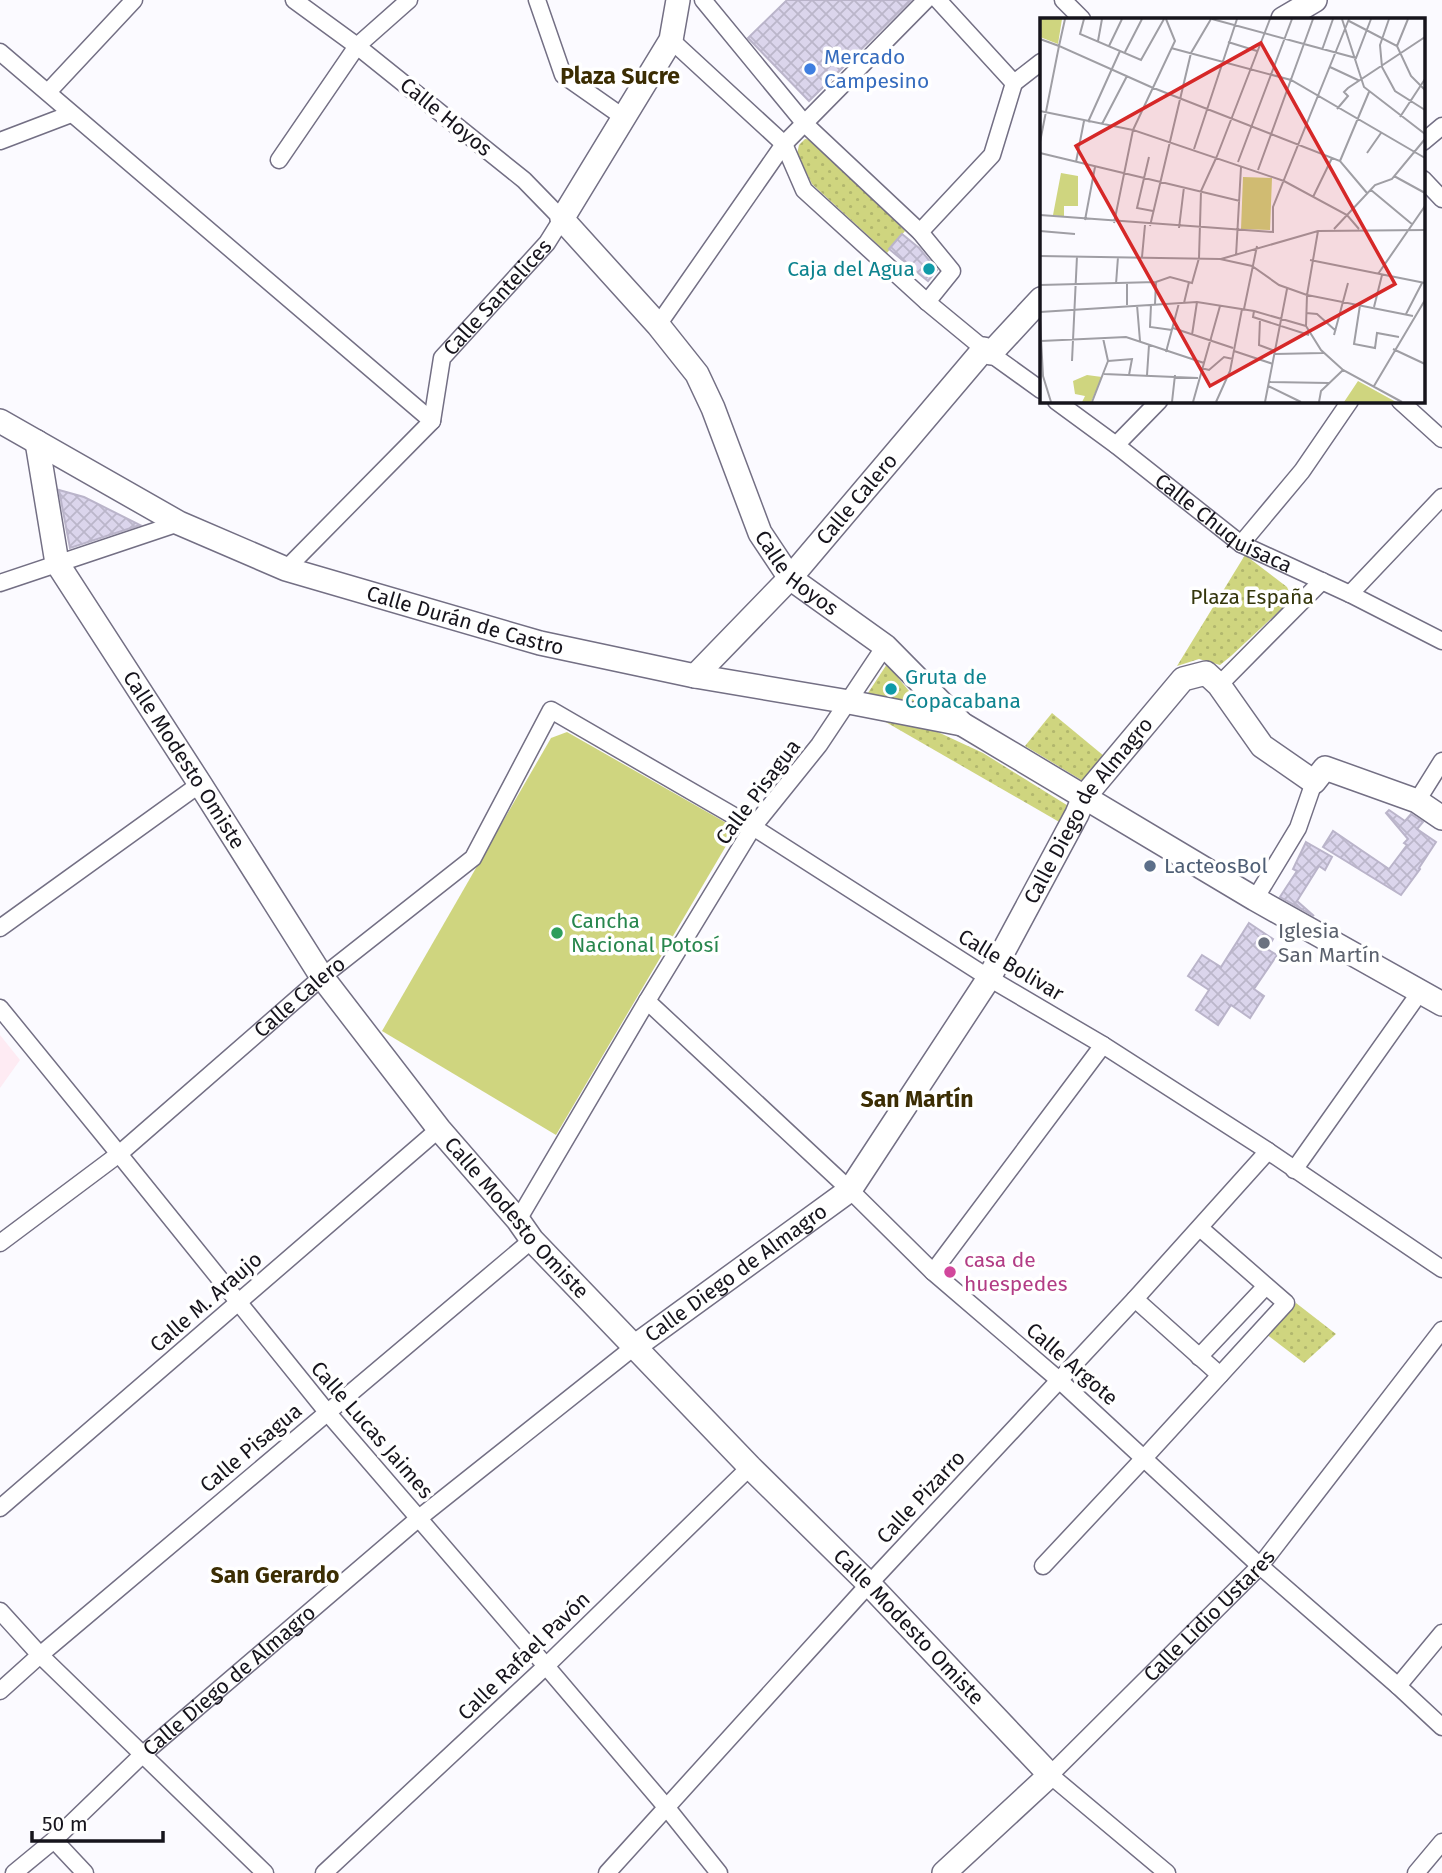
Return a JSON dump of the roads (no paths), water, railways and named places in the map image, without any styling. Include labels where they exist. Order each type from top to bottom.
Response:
[{"type":"main road","points":[[671,40],[678,0]]},
{"type":"main road","points":[[1285,18],[1309,4]]},
{"type":"main road","name":"Calle Santelices","points":[[562,219],[671,40]]},
{"type":"main road","name":"Calle Hoyos","points":[[562,219],[658,325],[697,374],[713,408],[760,533],[790,578],[886,646],[962,724],[1255,899],[1442,1004]]},
{"type":"main road","name":"Calle Calero","points":[[695,676],[790,578],[987,351],[1040,300]]},
{"type":"main road","name":"Calle Durán de Castro","points":[[0,421],[179,523],[286,569],[540,643],[695,676],[962,724]]},
{"type":"main road","name":"Calle Modesto Omiste","points":[[37,442],[57,563],[322,977],[439,1129],[518,1220],[532,1240],[750,1467],[869,1584],[1050,1774]]},
{"type":"main road","name":"Calle Diego de Almagro","points":[[635,1347],[850,1190],[989,978],[1084,797],[1183,679],[1206,673],[1219,685]]},
{"type":"main road","points":[[1219,685],[1262,747],[1314,782],[1325,768],[1417,801],[1442,818]]},
{"type":"main road","name":"Calle Lidio Ustares","points":[[944,1873],[1050,1774]]},
{"type":"street","points":[[48,92],[134,0]]},
{"type":"street","name":"Calle Hoyos","points":[[293,0],[357,47],[524,180],[562,219]]},
{"type":"street","points":[[279,160],[357,47],[409,0]]},
{"type":"street","points":[[537,0],[563,75],[623,117]]},
{"type":"street","points":[[703,0],[804,124],[920,232],[952,271],[927,302]]},
{"type":"street","points":[[658,325],[784,144],[926,0]]},
{"type":"street","points":[[938,0],[1014,83]]},
{"type":"street","points":[[1063,0],[1081,18]]},
{"type":"street","points":[[671,40],[784,144],[804,190],[927,302],[987,351],[1040,389]]},
{"type":"street","points":[[0,52],[432,421],[286,569]]},
{"type":"street","points":[[920,232],[992,155],[1014,83],[1040,63]]},
{"type":"street","points":[[0,141],[71,114]]},
{"type":"street","points":[[1425,138],[1442,126]]},
{"type":"street","points":[[1424,180],[1442,199]]},
{"type":"street","name":"Calle Santelices","points":[[432,421],[442,358],[547,243],[562,219]]},
{"type":"street","name":"Calle Chuquisaca","points":[[1057,402],[1241,544],[1350,593],[1442,641]]},
{"type":"street","points":[[1116,445],[1157,402]]},
{"type":"street","points":[[1241,544],[1302,471],[1349,402]]},
{"type":"street","points":[[1401,402],[1442,439]]},
{"type":"street","points":[[1350,593],[1442,497]]},
{"type":"street","points":[[0,583],[179,523]]},
{"type":"street","points":[[1219,685],[1322,581]]},
{"type":"street","name":"Calle Pisagua","points":[[518,1220],[753,827],[819,745],[886,646]]},
{"type":"street","name":"Calle Bolivar","points":[[551,710],[753,827],[989,978],[1103,1045],[1268,1151],[1442,1269]]},
{"type":"street","name":"Calle Calero","points":[[0,1243],[119,1154],[322,977],[473,858],[551,710]]},
{"type":"street","points":[[1417,801],[1442,761]]},
{"type":"street","points":[[1255,899],[1298,828],[1314,782]]},
{"type":"street","points":[[0,928],[200,784]]},
{"type":"street","points":[[1294,1170],[1420,992]]},
{"type":"street","name":"Calle Argote","points":[[647,1001],[850,1190],[933,1272],[1059,1380],[1260,1566],[1442,1727]]},
{"type":"street","name":"Calle Lucas Jaimes","points":[[0,1008],[327,1412],[667,1808],[719,1873]]},
{"type":"street","points":[[933,1272],[1103,1045]]},
{"type":"street","name":"Calle M. Araujo","points":[[0,1508],[439,1129]]},
{"type":"street","name":"Calle Pizarro","points":[[607,1873],[1268,1151]]},
{"type":"street","points":[[1042,1566],[1286,1303],[1200,1228]]},
{"type":"street","name":"Calle Pisagua","points":[[0,1691],[532,1240]]},
{"type":"street","points":[[1199,1357],[1266,1286]]},
{"type":"street","points":[[1135,1298],[1220,1375]]},
{"type":"street","name":"Calle Lidio Ustares","points":[[1050,1774],[1260,1566],[1442,1330]]},
{"type":"street","name":"Calle Diego de Almagro","points":[[14,1873],[54,1840],[142,1755],[419,1518],[635,1347]]},
{"type":"street","name":"Calle Rafael Pavón","points":[[324,1873],[546,1666],[750,1467]]},
{"type":"street","points":[[0,1611],[40,1655],[265,1873]]},
{"type":"street","points":[[1398,1686],[1442,1633]]},
{"type":"street","name":"Calle Modesto Omiste","points":[[1050,1774],[1167,1873]]},
{"type":"street","points":[[54,1840],[85,1873]]},
{"type":"street","points":[[1416,1873],[1442,1842]]},
{"type":"place","name":"Mercado Campesino","points":[[810,69]]},
{"type":"place","name":"Caja del Agua","points":[[929,269]]},
{"type":"place","name":"Gruta de Copacabana","points":[[891,689]]},
{"type":"place","name":"LacteosBol","points":[[1150,866]]},
{"type":"place","name":"Cancha Nacional Potosí","points":[[557,933]]},
{"type":"place","name":"Iglesia San Martín","points":[[1264,943]]},
{"type":"place","name":"casa de huespedes","points":[[950,1272]]},
{"type":"district","name":"Plaza Sucre","points":[[620,76]]},
{"type":"district","name":"San Martín","points":[[917,1099]]},
{"type":"district","name":"San Gerardo","points":[[275,1575]]},
{"type":"park label","name":"Plaza España","points":[[1252,597]]}]
